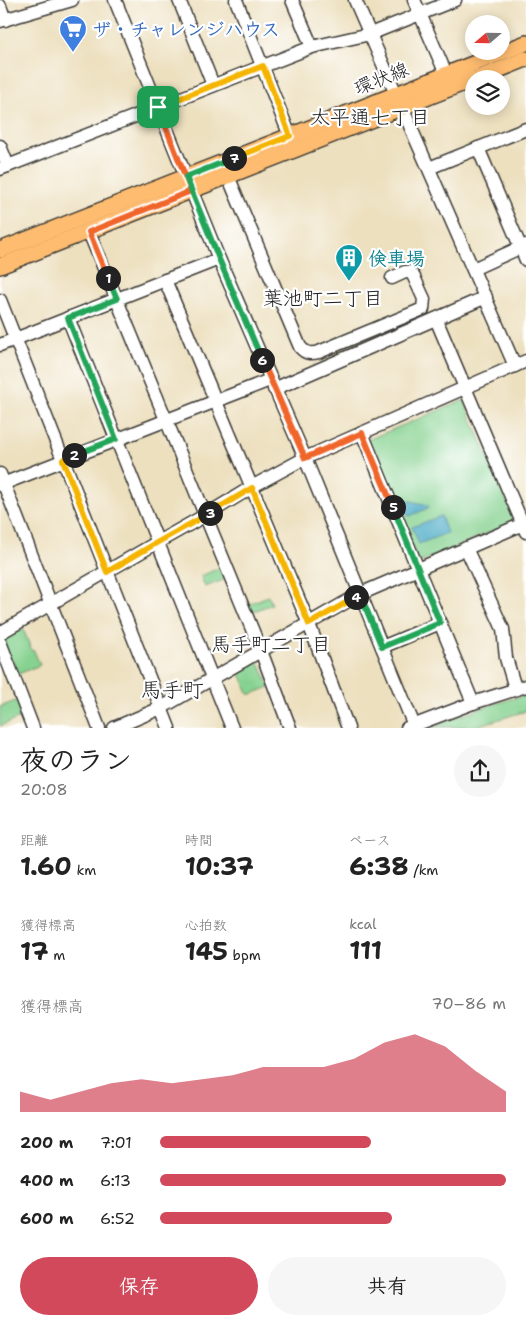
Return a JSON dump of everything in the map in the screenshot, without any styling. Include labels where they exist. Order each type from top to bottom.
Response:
[{"type":"main road","name":"環状線","points":[[0,250],[188,184],[228,176],[399,100],[446,74],[526,43]]},
{"type":"main road","name":"環状線","points":[[498,70],[526,59]]},
{"type":"main road","name":"環状線","points":[[0,266],[89,232],[290,136],[399,100],[465,82]]},
{"type":"street","points":[[0,6],[3,20],[55,2],[72,0]]},
{"type":"street","points":[[115,0],[219,259],[305,458],[412,726],[521,687],[506,658],[503,629],[466,548]]},
{"type":"street","points":[[179,0],[213,85]]},
{"type":"street","points":[[236,0],[290,136]]},
{"type":"street","points":[[292,0],[312,47]]},
{"type":"street","points":[[0,633],[305,458],[521,363],[473,269],[355,0]]},
{"type":"street","points":[[414,0],[446,74]]},
{"type":"street","points":[[0,146],[4,167],[312,47],[370,34],[455,0]]},
{"type":"street","points":[[429,168],[526,130]]},
{"type":"street","points":[[478,148],[523,247],[526,260]]},
{"type":"street","points":[[228,176],[300,347],[304,352],[311,354],[319,352],[423,309],[424,300],[413,276],[409,272],[392,278]]},
{"type":"street","points":[[89,232],[261,652],[290,728]]},
{"type":"street","points":[[473,269],[523,247]]},
{"type":"street","points":[[0,345],[219,259]]},
{"type":"street","points":[[165,280],[309,624],[348,728]]},
{"type":"street","points":[[99,728],[1,481],[63,460],[216,401],[272,385],[486,297]]},
{"type":"street","points":[[0,300],[169,728]]},
{"type":"street","points":[[68,318],[232,728]]},
{"type":"street","points":[[114,728],[161,708],[360,594],[466,548],[524,528],[436,318]]},
{"type":"street","points":[[362,433],[473,703]]},
{"type":"street","points":[[382,647],[440,623]]},
{"type":"street","points":[[0,642],[33,728]]},
{"type":"green space","points":[[464,400],[515,521],[419,563],[367,440]]},
{"type":"green space","points":[[221,567],[226,579],[205,587],[201,576]]},
{"type":"green space","points":[[268,596],[272,604],[249,613],[246,605]]},
{"type":"green space","points":[[23,629],[40,665],[16,675],[3,642],[5,638]]},
{"type":"green space","points":[[257,659],[270,687],[249,695],[238,669]]},
{"type":"green space","points":[[526,695],[526,711],[473,727],[433,727],[479,709]]},
{"type":"green space","points":[[18,700],[25,716],[0,726],[0,707]]},
{"type":"water","points":[[407,500],[428,505],[428,508],[410,516],[407,515],[403,504]]},
{"type":"water","points":[[441,516],[447,533],[419,544],[412,527]]},
{"type":"place","name":"ザ・チャレンジハウス","points":[[73,53]]},
{"type":"place","name":"倹車場","points":[[349,282]]},
{"type":"district","name":"太平通七丁目","points":[[370,117]]},
{"type":"district","name":"葉池町二丁目","points":[[323,298]]},
{"type":"district","name":"馬手町二丁目","points":[[271,644]]},
{"type":"district","name":"馬手町","points":[[172,690]]},
{"type":"route","points":[[263,66],[290,136],[186,177],[270,380],[305,458],[362,433],[440,623],[382,647],[360,594],[309,624],[252,488],[107,572],[63,460],[116,439],[68,318],[117,299],[89,232],[191,191],[158,107],[263,66]]}]
